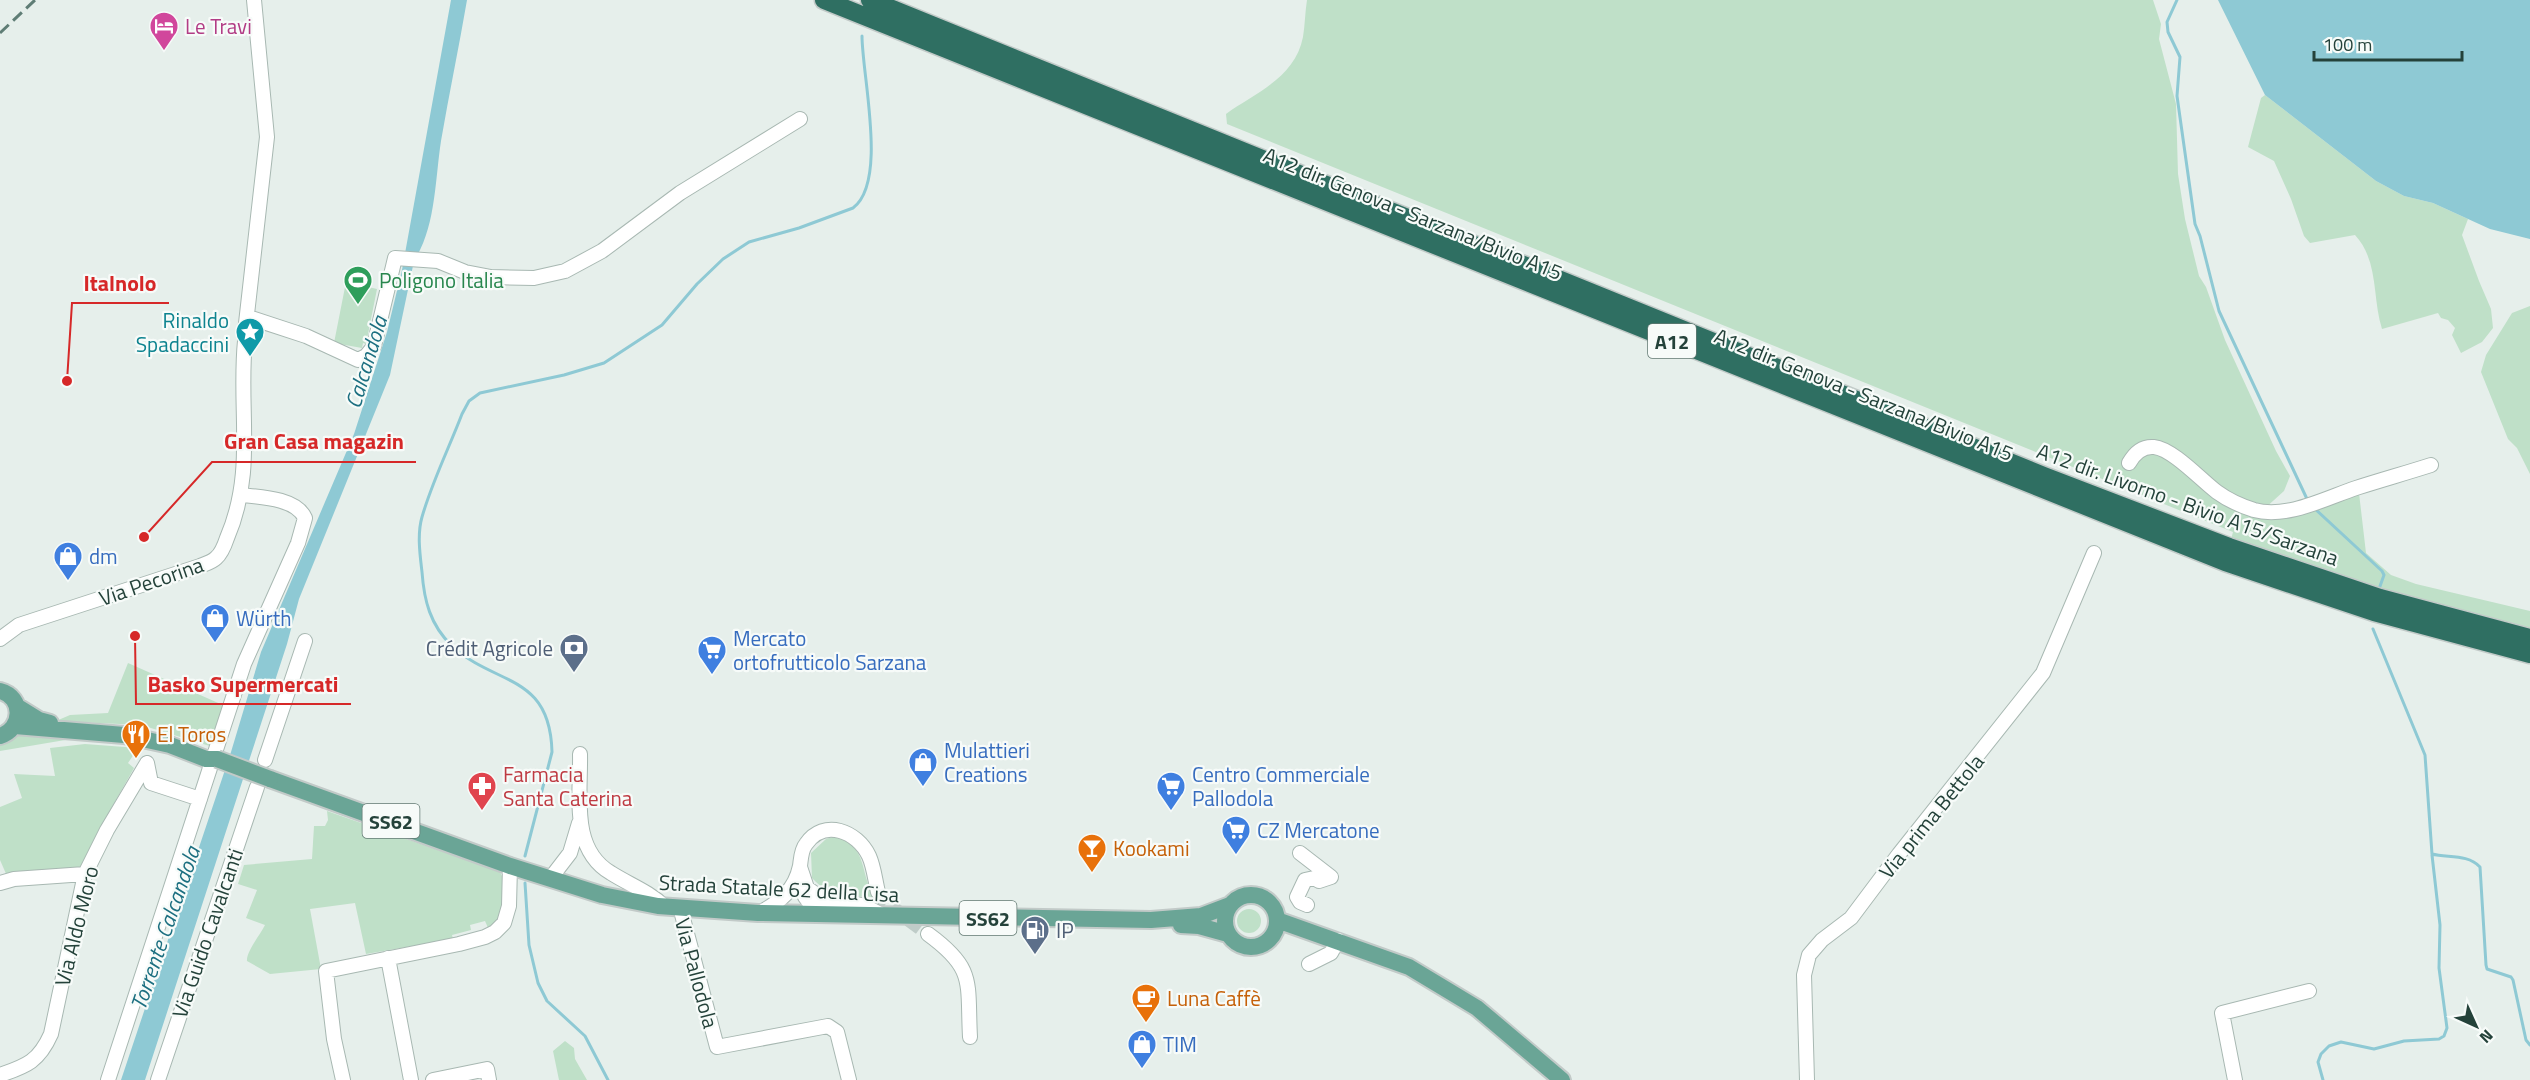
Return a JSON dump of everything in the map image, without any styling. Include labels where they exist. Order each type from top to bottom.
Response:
[{"type":"highway","name":"A12 dir. Genova - Sarzana/Bivio A15","points":[[824,0],[2225,562],[2374,612],[2530,654]]},
{"type":"highway","name":"A12 dir. Livorno - Bivio A15/Sarzana","points":[[870,0],[2044,476],[2218,543],[2380,598],[2530,638]]},
{"type":"main road","name":"Strada Statale 62 della Cisa","points":[[0,691],[10,695],[18,706],[39,720],[54,724],[147,734],[207,752],[264,783],[510,866],[603,895],[672,907],[826,915],[1151,920],[1201,916],[1230,905],[1242,896],[1257,895],[1273,906],[1277,920],[1409,967],[1477,1008],[1562,1080]]},
{"type":"main road","points":[[0,736],[15,726],[18,720],[18,706]]},
{"type":"main road","name":"Strada Statale 62 della Cisa","points":[[15,726],[124,735],[170,745],[206,759],[215,758]]},
{"type":"main road","points":[[1228,934],[1224,923],[1230,905]]},
{"type":"main road","name":"Strada Statale 62 della Cisa","points":[[1151,920],[1200,926],[1228,934],[1237,943],[1248,947],[1259,946],[1267,941],[1298,934],[1338,940]]},
{"type":"main road","points":[[1267,941],[1275,931],[1277,920]]},
{"type":"street","name":"Via Pecorina","points":[[4,633],[122,590],[200,566],[216,558],[234,523],[241,495],[246,429],[245,337],[249,284],[267,137],[254,0]]},
{"type":"street","points":[[248,317],[306,336],[358,360],[366,356],[374,346],[397,259],[433,262],[465,272],[492,277],[534,278],[565,271],[602,251],[712,171],[800,119]]},
{"type":"street","points":[[2129,463],[2134,454],[2144,448],[2155,447],[2167,452],[2219,493],[2240,505],[2258,511],[2275,512],[2301,507],[2431,465]]},
{"type":"street","points":[[108,1080],[244,664],[298,543],[305,518],[302,512],[292,506],[263,497],[241,495]]},
{"type":"street","name":"Via prima Bettola","points":[[1807,1080],[1804,975],[1809,955],[1822,940],[1851,918],[2043,673],[2094,554]]},
{"type":"street","points":[[265,760],[305,641]]},
{"type":"street","points":[[580,754],[580,821],[592,858],[610,873],[672,907]]},
{"type":"street","name":"Via Aldo Moro","points":[[0,1075],[29,1064],[44,1051],[51,1034],[85,874],[107,830],[147,763],[151,783],[200,799]]},
{"type":"street","name":"Via Guido Cavalcanti","points":[[158,1080],[264,783]]},
{"type":"street","points":[[550,879],[570,853],[580,821]]},
{"type":"street","points":[[758,913],[773,905],[793,886],[804,846],[813,836],[825,830],[838,829],[860,842],[869,857],[878,892]]},
{"type":"street","points":[[1300,853],[1331,877],[1319,881],[1314,878],[1305,880],[1297,897],[1300,902],[1307,905]]},
{"type":"street","points":[[800,865],[802,892],[813,908],[826,915]]},
{"type":"street","points":[[800,865],[807,888],[821,898],[838,903],[863,905],[881,915]]},
{"type":"street","points":[[343,1080],[334,1039],[326,971],[468,942],[495,932],[504,923],[509,906],[510,866]]},
{"type":"street","points":[[0,883],[14,879],[85,874]]},
{"type":"street","name":"Via Pallodola","points":[[672,907],[717,1047],[828,1026],[837,1032],[849,1080]]},
{"type":"street","points":[[928,934],[954,955],[967,977],[970,1037]]},
{"type":"street","points":[[1310,964],[1331,954],[1338,940]]},
{"type":"street","points":[[388,957],[411,1080]]},
{"type":"street","points":[[2235,1080],[2222,1013],[2308,991]]},
{"type":"street","points":[[433,1080],[487,1069],[489,1080]]},
{"type":"green space","points":[[1307,0],[2153,0],[2161,24],[2159,39],[2176,104],[2178,174],[2185,219],[2199,276],[2206,287],[2225,340],[2276,451],[2290,476],[2284,491],[2263,510],[2359,493],[2366,553],[2391,575],[2416,584],[2530,611],[2530,638],[2229,547],[2233,532],[1227,124],[1226,114],[1272,83],[1292,63],[1303,37]]},
{"type":"green space","points":[[2265,95],[2376,181],[2404,196],[2433,203],[2468,219],[2462,235],[2491,309],[2493,328],[2482,342],[2461,353],[2452,335],[2455,328],[2438,313],[2382,329],[2374,280],[2363,245],[2355,235],[2310,243],[2304,236],[2274,161],[2248,147],[2261,98]]},
{"type":"green space","name":"Poligono Italia","points":[[346,282],[377,289],[366,344],[363,343],[362,348],[334,343]]},
{"type":"green space","points":[[2530,306],[2530,474],[2517,448],[2508,439],[2481,372],[2486,355],[2512,313]]},
{"type":"green space","points":[[128,663],[225,706],[213,747],[141,725],[56,721],[70,715],[108,713]]},
{"type":"green space","points":[[23,733],[77,738],[0,751],[0,742]]},
{"type":"green space","points":[[85,744],[138,748],[128,763],[134,768],[103,823],[81,871],[7,876],[0,860],[0,807],[22,798],[14,774],[55,776],[50,748]]},
{"type":"green space","points":[[327,811],[500,872],[506,895],[505,903],[495,925],[489,930],[485,921],[470,925],[471,930],[452,935],[453,939],[366,954],[355,903],[310,909],[321,969],[270,974],[247,961],[251,948],[265,925],[246,918],[257,890],[238,884],[244,865],[312,859],[314,826],[325,826],[328,820]]},
{"type":"green space","points":[[836,836],[854,847],[859,854],[874,897],[848,896],[832,892],[812,878],[811,853],[826,839]]},
{"type":"green space","points":[[1249,909],[1254,910],[1260,916],[1260,926],[1254,932],[1249,933],[1244,932],[1238,926],[1237,921],[1238,916],[1244,910]]},
{"type":"green space","points":[[565,1041],[574,1048],[575,1059],[587,1080],[559,1080],[553,1051]]},
{"type":"water","name":"Calcandola","points":[[451,0],[467,0],[441,141],[431,218],[414,261],[390,375],[299,599],[287,644],[145,1080],[121,1080],[231,752],[261,652],[354,434],[387,332],[402,270]]},
{"type":"water","points":[[2218,0],[2530,0],[2530,239],[2490,229],[2433,203],[2404,196],[2376,181],[2265,95]]},
{"type":"waterway","points":[[2177,0],[2167,22],[2168,32],[2180,57],[2177,96],[2195,224],[2219,311],[2307,499]]},
{"type":"waterway","points":[[525,856],[552,752],[549,726],[542,708],[531,694],[517,684],[469,659],[444,638],[433,621],[423,582],[420,530],[426,504],[441,465],[469,401],[480,393],[564,375],[604,363],[662,325],[697,284],[723,259],[749,242],[799,228],[853,208],[863,195],[869,176],[871,153],[871,127],[862,36]]},
{"type":"waterway","points":[[2314,508],[2382,571],[2384,575],[2379,589]]},
{"type":"waterway","points":[[2373,629],[2425,755],[2432,854],[2464,858],[2480,867],[2487,969],[2511,977],[2513,980],[2526,1040],[2530,1045]]},
{"type":"waterway","points":[[2323,1080],[2318,1062],[2321,1054],[2329,1046],[2341,1042],[2374,1049],[2404,1041],[2439,1039],[2444,1036],[2447,1028],[2439,968],[2440,925],[2432,855]]},
{"type":"waterway","points":[[525,883],[529,945],[538,983],[547,1001],[585,1036],[608,1080]]},
{"type":"tunnel","points":[[878,892],[885,902],[928,934]]},
{"type":"railway","points":[[0,33],[35,0]]},
{"type":"place","name":"Le Travi","points":[[164,52]]},
{"type":"place","name":"Poligono Italia","points":[[358,306]]},
{"type":"place","name":"Rinaldo Spadaccini","points":[[250,358]]},
{"type":"place","name":"Italnolo","points":[[67,381]]},
{"type":"place","name":"Gran Casa magazin","points":[[144,537]]},
{"type":"place","name":"dm","points":[[68,582]]},
{"type":"place","name":"Basko Supermercati","points":[[135,636]]},
{"type":"place","name":"Würth","points":[[215,644]]},
{"type":"place","name":"Crédit Agricole","points":[[574,674]]},
{"type":"place","name":"Mercato ortofrutticolo Sarzana","points":[[712,676]]},
{"type":"place","name":"El Toros","points":[[136,760]]},
{"type":"place","name":"Mulattieri Creations","points":[[923,788]]},
{"type":"place","name":"Farmacia Santa Caterina","points":[[482,812]]},
{"type":"place","name":"Centro Commerciale Pallodola","points":[[1171,812]]},
{"type":"place","name":"CZ Mercatone","points":[[1236,856]]},
{"type":"place","name":"Kookami","points":[[1092,874]]},
{"type":"place","name":"IP","points":[[1035,956]]},
{"type":"place","name":"Luna Caffè","points":[[1146,1024]]},
{"type":"place","name":"TIM","points":[[1142,1070]]},
{"type":"water label","name":"Torrente Calcandola","points":[[165,928]]}]
